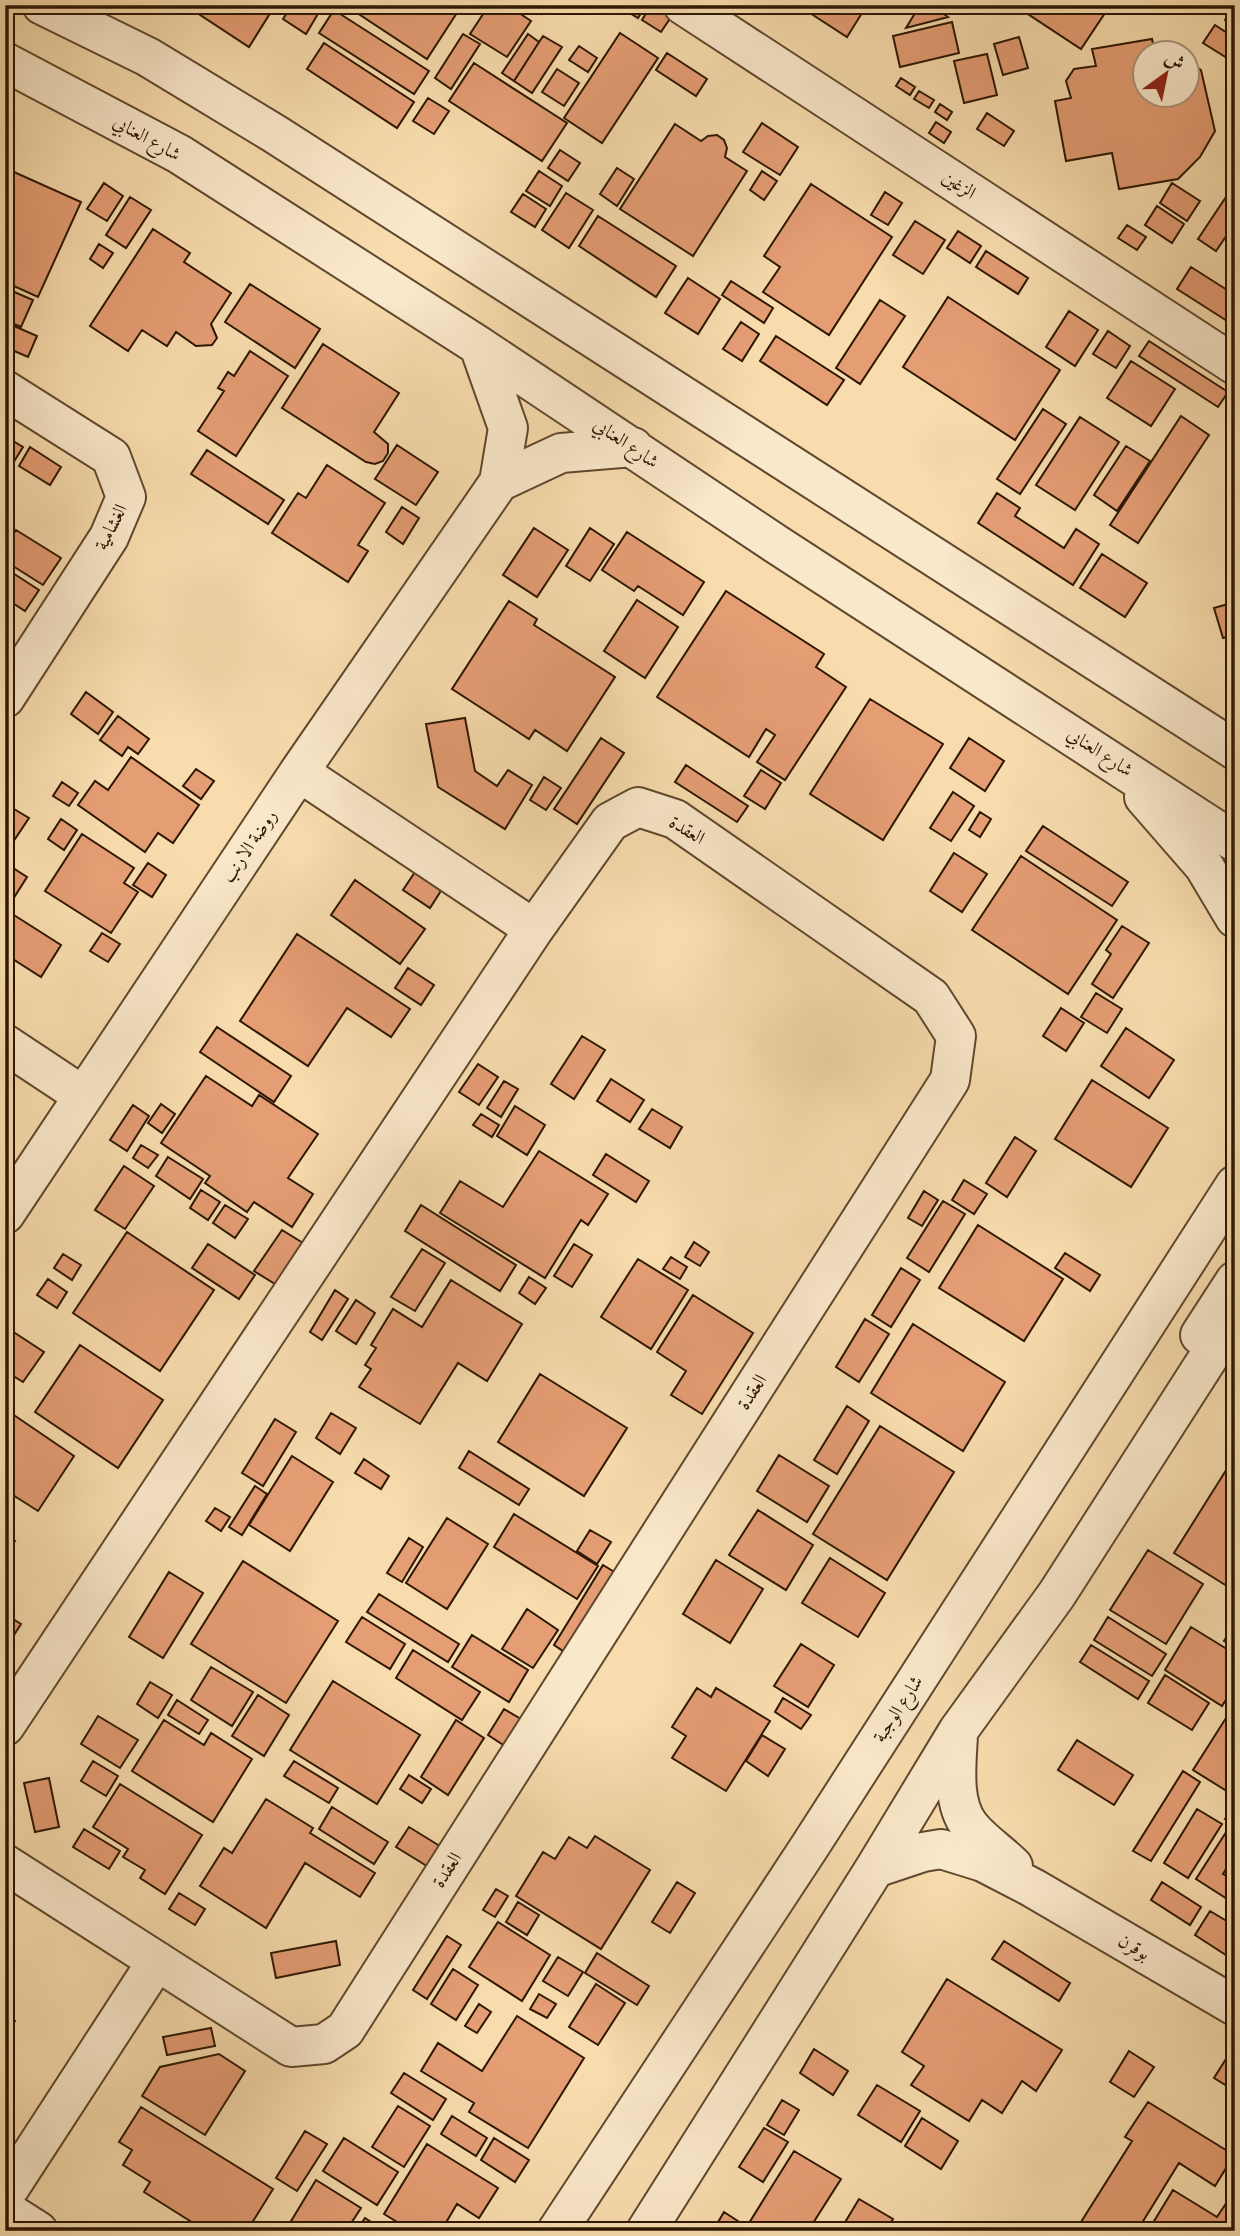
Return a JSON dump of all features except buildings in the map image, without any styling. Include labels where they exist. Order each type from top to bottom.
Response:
[{"type":"street","points":[[42,5],[148,57],[275,134],[1235,750]]},
{"type":"street","name":"الزغين","points":[[683,5],[1235,365]]},
{"type":"street","name":"شارع العنابي","points":[[5,62],[179,154],[479,346],[776,544],[1235,842]]},
{"type":"street","name":"روضة الارنب","points":[[5,1214],[299,772],[499,482],[508,428],[479,346]]},
{"type":"street","name":"الغشامية","points":[[5,390],[111,457],[126,497],[109,537],[5,698]]},
{"type":"street","points":[[499,482],[561,453],[633,447]]},
{"type":"street","points":[[776,544],[815,547],[851,563],[1235,812]]},
{"type":"street","points":[[1111,759],[1204,866],[1235,918]]},
{"type":"street","points":[[299,772],[534,929]]},
{"type":"street","name":"العقدة","points":[[5,1726],[534,929],[610,822],[638,807],[675,820],[931,997],[956,1036],[950,1080],[345,2030],[324,2044],[291,2047],[5,1864]]},
{"type":"street","points":[[5,1044],[82,1095]]},
{"type":"street","name":"شارع الوجبة","points":[[557,2231],[810,1846],[1235,1185]]},
{"type":"street","points":[[1057,1594],[1058,1564],[1074,1528],[1235,1281]]},
{"type":"street","points":[[646,2231],[876,1868],[958,1731],[1057,1594],[1233,1320]]},
{"type":"street","name":"بوقرن","points":[[958,1731],[957,1785],[960,1809],[969,1825],[1033,1888]]},
{"type":"street","name":"بوقرن","points":[[876,1868],[923,1852],[942,1850],[983,1862],[1033,1888],[1235,2006]]},
{"type":"street","points":[[5,2195],[157,1962]]},
{"type":"street","points":[[5,2210],[38,2231]]}]
